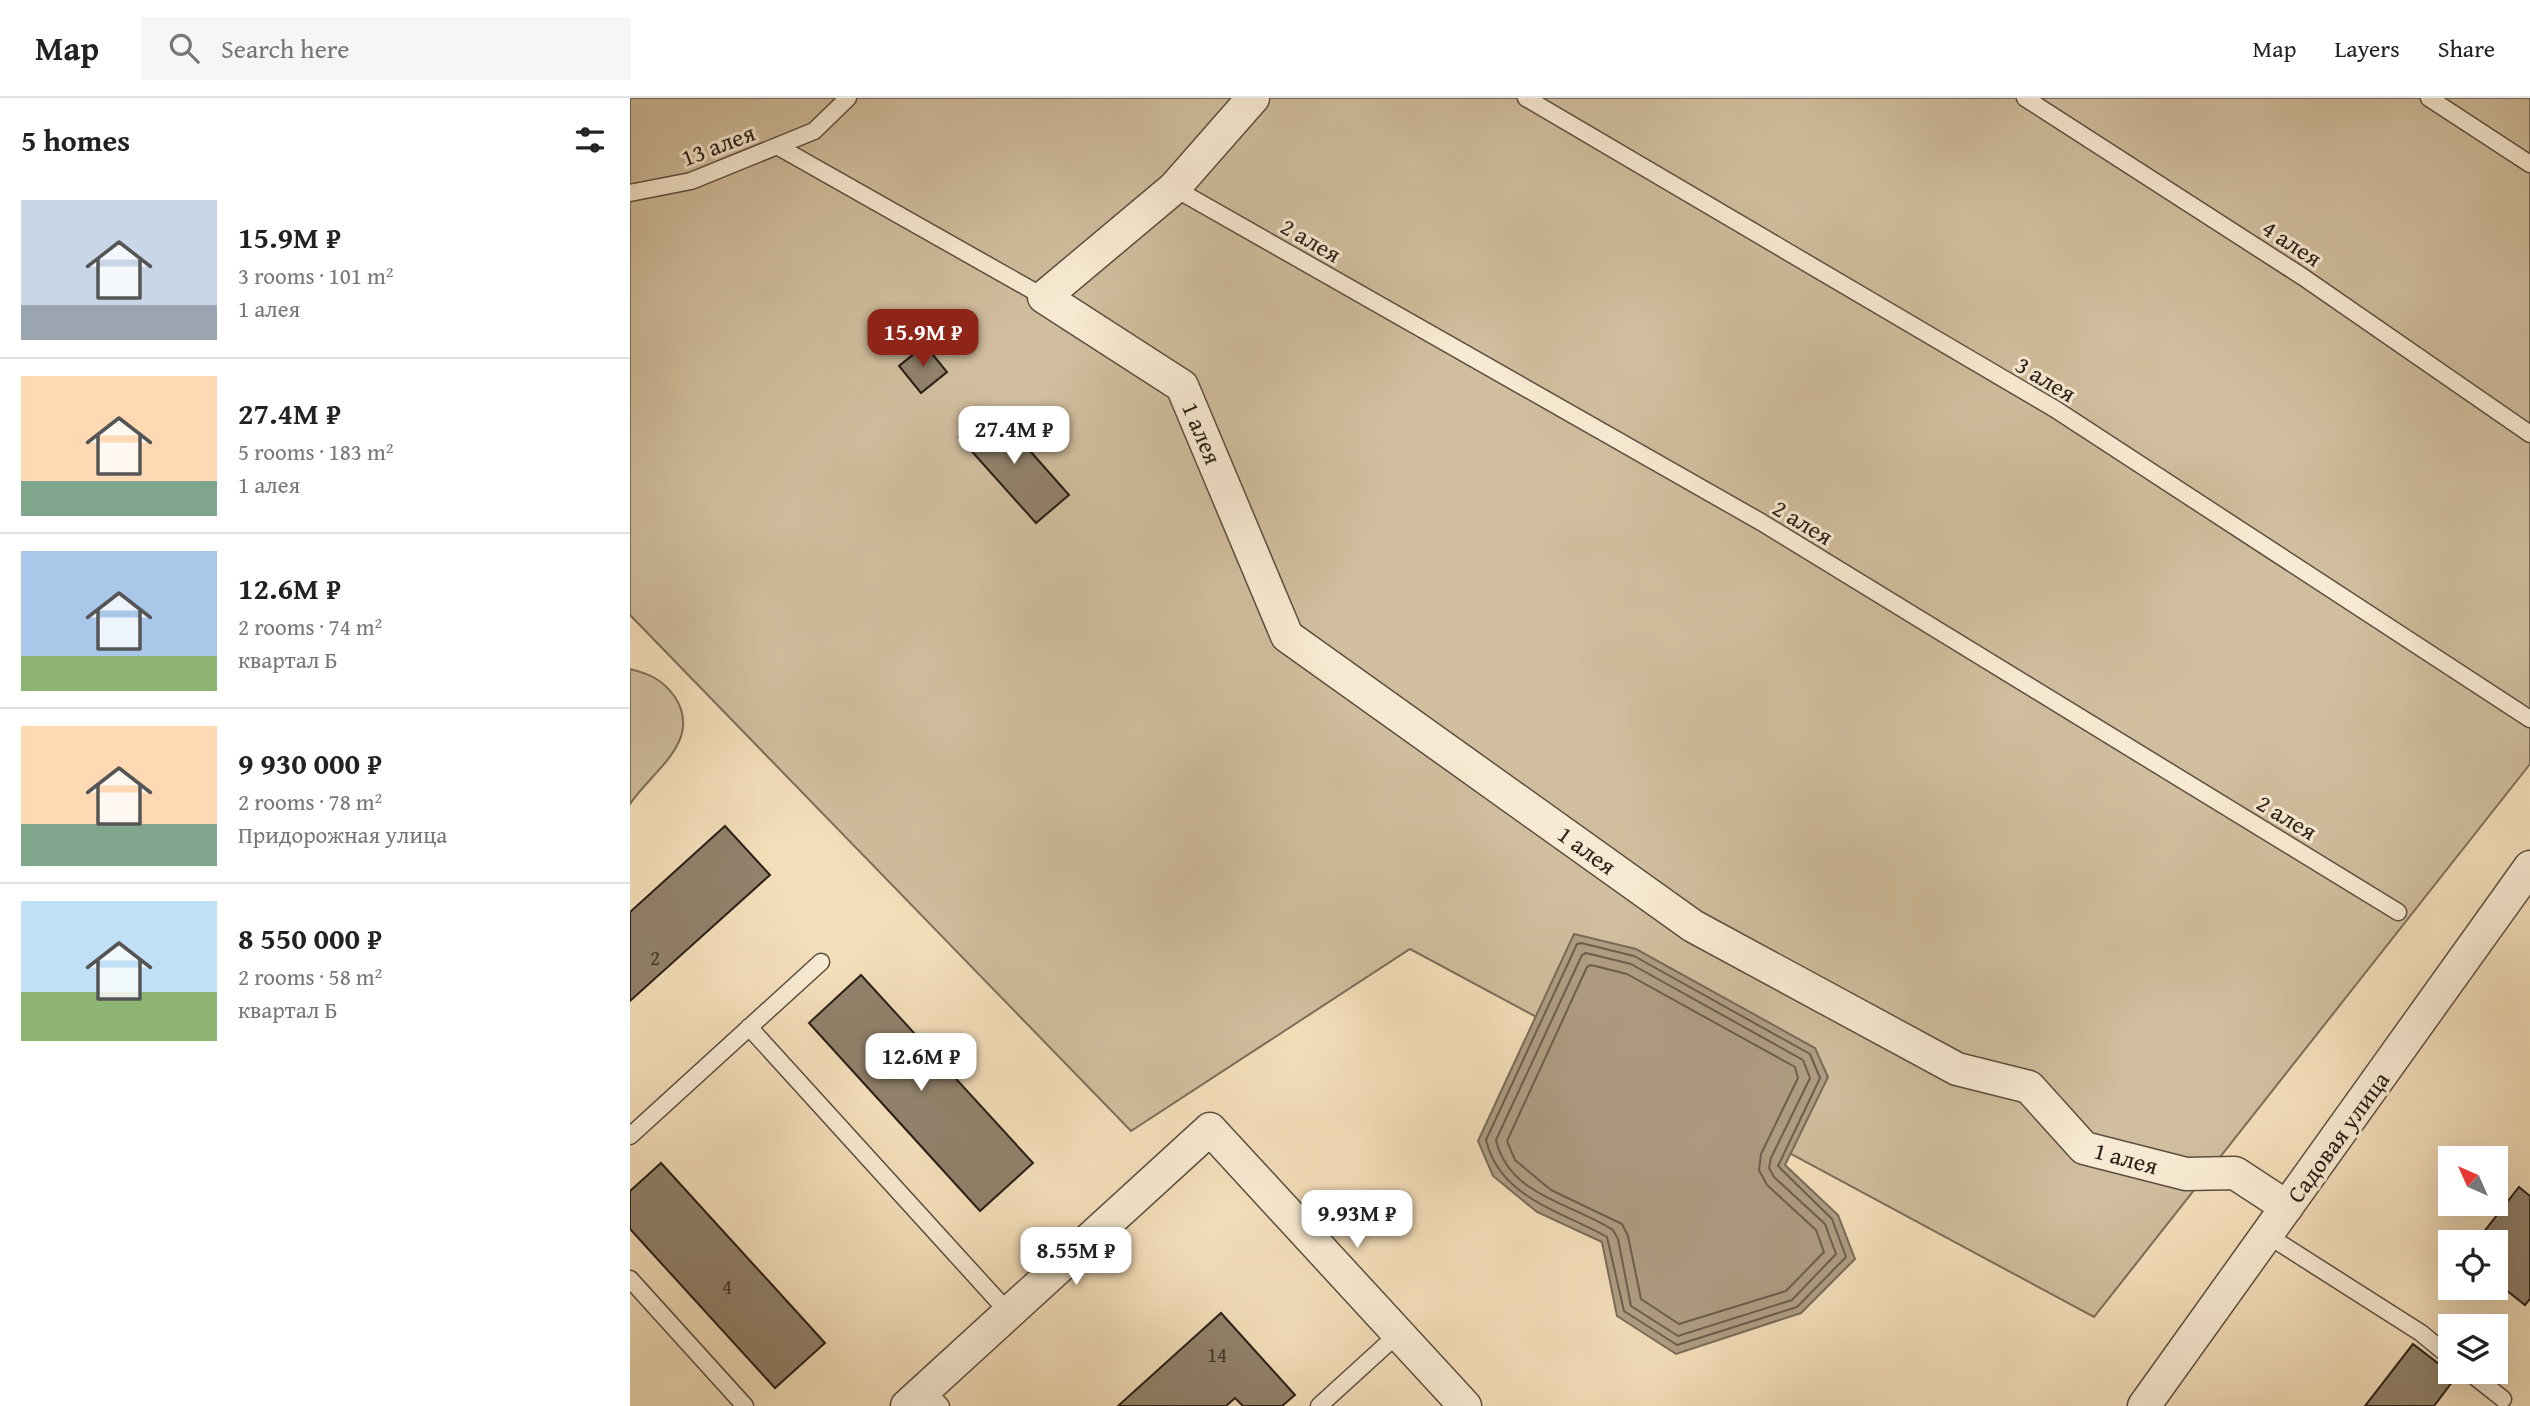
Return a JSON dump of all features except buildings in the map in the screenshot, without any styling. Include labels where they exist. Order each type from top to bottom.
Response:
[{"type":"street","points":[[1044,297],[1174,188],[1253,98]]},
{"type":"street","name":"1 алея","points":[[1044,297],[1182,386],[1287,636],[1693,926],[1957,1069],[2029,1087],[2084,1148],[2186,1174],[2235,1173],[2287,1207]]},
{"type":"street","name":"Садовая улица","points":[[2144,1406],[2530,867]]},
{"type":"street","points":[[924,1400],[1009,1312],[1210,1129],[1465,1406]]},
{"type":"lane","name":"13 алея","points":[[630,193],[691,181],[814,131],[848,98]]},
{"type":"lane","name":"3 алея","points":[[1526,98],[2055,409],[2530,719]]},
{"type":"lane","name":"4 алея","points":[[2025,98],[2303,277],[2530,434]]},
{"type":"lane","points":[[2429,98],[2530,164]]},
{"type":"lane","points":[[777,146],[1044,297]]},
{"type":"lane","name":"2 алея","points":[[1174,188],[1760,522],[2398,912]]},
{"type":"lane","points":[[630,1136],[821,962]]},
{"type":"lane","points":[[749,1027],[1009,1312]]},
{"type":"lane","points":[[2267,1235],[2438,1347]]},
{"type":"lane","points":[[630,1279],[746,1406]]},
{"type":"lane","points":[[1319,1406],[1398,1334]]},
{"type":"lane","points":[[2484,1384],[2502,1399]]},
{"type":"shaded area","points":[[630,98],[2530,98],[2530,764],[2094,1317],[1410,949],[1131,1131],[630,615]]},
{"type":"shaded area","points":[[630,669],[656,678],[666,686],[675,697],[682,713],[683,728],[672,754],[630,804]]},
{"type":"water","points":[[1574,934],[1636,949],[1815,1048],[1828,1077],[1785,1165],[1838,1215],[1855,1259],[1801,1313],[1676,1354],[1617,1316],[1602,1242],[1537,1212],[1493,1176],[1478,1141]]}]
